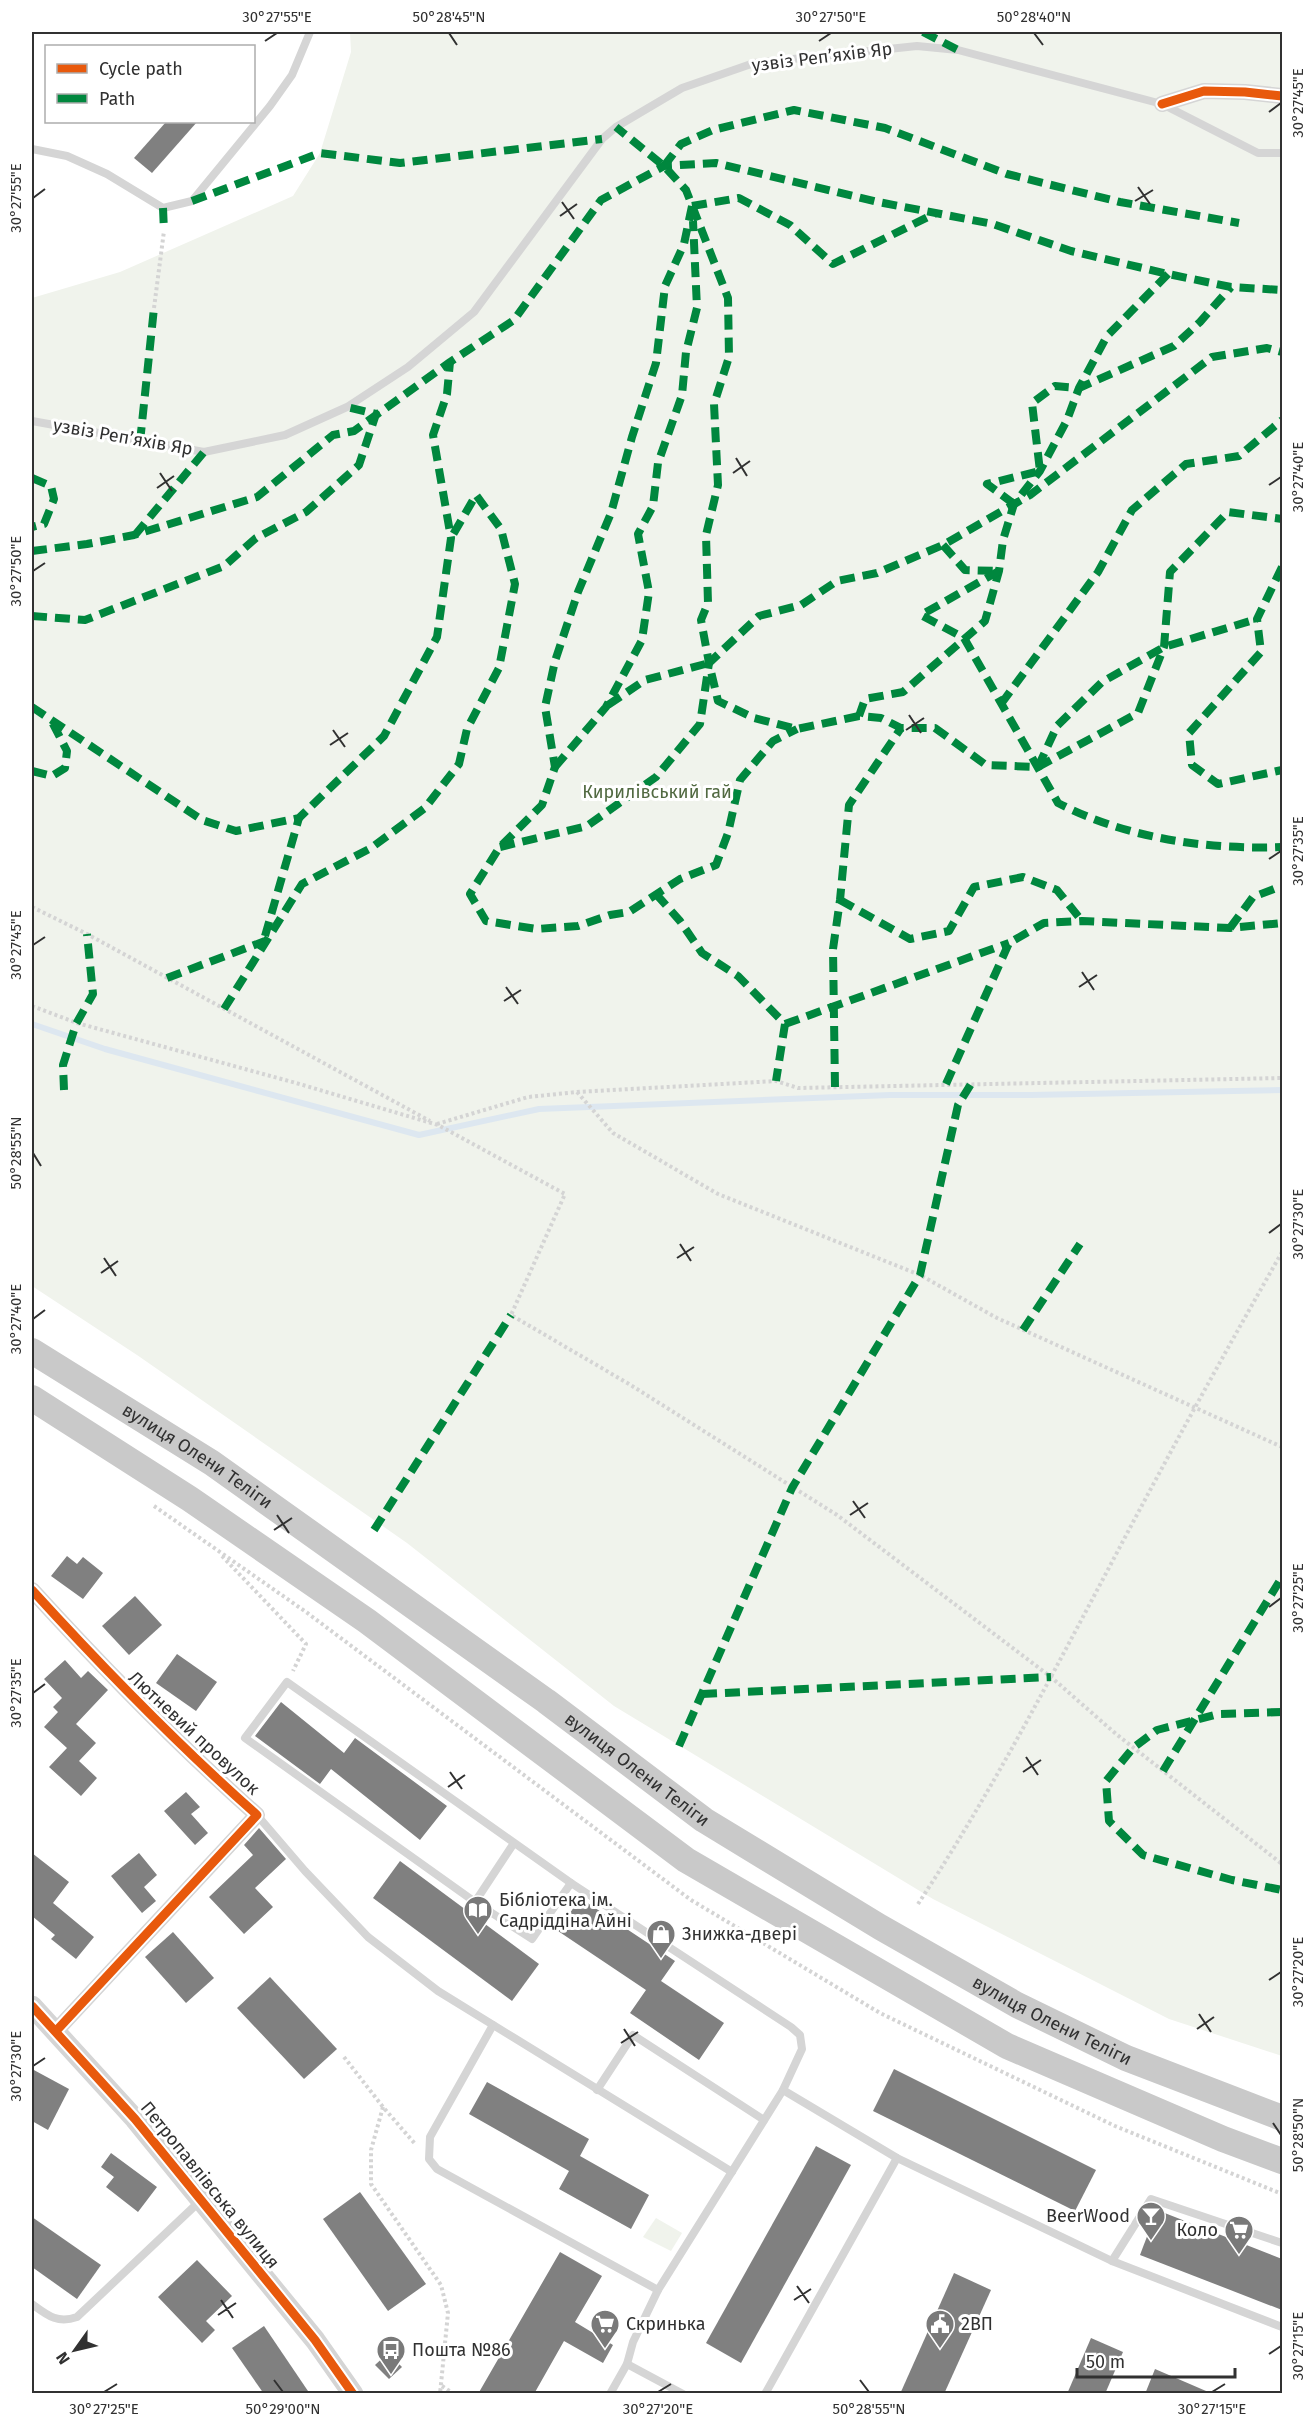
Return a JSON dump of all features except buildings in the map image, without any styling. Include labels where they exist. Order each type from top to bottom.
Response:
[{"type":"main road","name":"вулиця Олени Теліги","points":[[32,1350],[212,1463],[546,1701],[714,1826],[880,1927],[1017,2005],[1126,2058],[1282,2118]]},
{"type":"main road","name":"вулиця Олени Теліги","points":[[32,1398],[190,1499],[367,1621],[686,1860],[1007,2046],[1223,2139],[1282,2160]]},
{"type":"street","points":[[1162,104],[1204,92],[1245,92],[1282,96]]},
{"type":"street","name":"Лютневий провулок","points":[[32,1590],[112,1678],[196,1761],[257,1815],[56,2031]]},
{"type":"street","name":"Петропавлівська вулиця","points":[[32,2007],[135,2119],[315,2340],[353,2394]]},
{"type":"lane","points":[[32,149],[67,156],[107,174],[163,208],[192,201],[270,106],[292,75],[310,32]]},
{"type":"lane","name":"узвіз Репʼяхів Яр","points":[[32,421],[204,452],[285,435],[347,407],[408,367],[474,312],[602,139],[682,88],[754,63],[917,46],[958,50],[1162,104],[1258,153],[1282,153]]},
{"type":"lane","points":[[571,1883],[532,1939],[475,1902],[244,1738],[287,1682],[571,1883],[747,1997],[800,2035],[802,2049],[783,2090],[658,2290],[633,2342],[627,2364],[610,2394]]},
{"type":"lane","points":[[257,1815],[305,1871],[368,1937],[438,1991],[732,2172]]},
{"type":"lane","points":[[475,1902],[514,1843]]},
{"type":"lane","points":[[493,2025],[430,2137],[429,2159],[437,2169],[658,2290]]},
{"type":"lane","points":[[597,2090],[633,2035],[764,2120]]},
{"type":"lane","points":[[783,2090],[897,2158],[1112,2261],[1282,2327]]},
{"type":"lane","points":[[765,2394],[897,2158]]},
{"type":"lane","points":[[1112,2261],[1151,2199],[1282,2243]]},
{"type":"lane","points":[[32,2304],[56,2320],[66,2321],[76,2317],[201,2200]]},
{"type":"lane","points":[[627,2364],[683,2394]]},
{"type":"path","points":[[154,308],[164,231]]},
{"type":"path","points":[[32,907],[87,934],[565,1194],[511,1315],[629,1384],[837,1515],[1051,1677],[1125,1741],[1282,1864]]},
{"type":"path","points":[[32,1006],[77,1023],[296,1083],[438,1125],[528,1097],[578,1093],[776,1082],[798,1088],[1282,1078]]},
{"type":"path","points":[[578,1093],[613,1133],[718,1194],[920,1275],[997,1318],[1282,1448]]},
{"type":"path","points":[[918,1904],[952,1852],[1051,1677],[1194,1407],[1282,1252]]},
{"type":"path","points":[[215,1549],[306,1644],[287,1682]]},
{"type":"path","points":[[344,2057],[383,2107],[429,2159]]},
{"type":"path","points":[[383,2107],[371,2150],[371,2184],[441,2285],[448,2313],[440,2394]]},
{"type":"path","points":[[441,2386],[454,2394]]},
{"type":"green space","name":"Кирилівський гай","points":[[350,32],[1282,32],[1282,2056],[1169,2019],[933,1899],[614,1706],[407,1543],[137,1355],[32,1286],[32,298],[120,272],[293,196],[320,153],[351,52]]},
{"type":"green space","points":[[656,2218],[682,2233],[671,2251],[643,2237]]},
{"type":"waterway","points":[[32,1024],[105,1049],[419,1135],[539,1109],[890,1095],[1282,1090]]},
{"type":"marked path","points":[[923,32],[958,50]]},
{"type":"marked path","points":[[664,166],[681,144],[713,130],[794,110],[885,128],[1007,174],[1120,202],[1239,223]]},
{"type":"marked path","points":[[500,847],[587,826],[656,777],[700,724],[709,663],[701,620],[708,603],[706,535],[718,485],[714,404],[729,357],[728,298],[686,190],[664,166],[616,127]]},
{"type":"marked path","points":[[192,201],[320,153],[400,163],[602,139]]},
{"type":"marked path","points":[[32,551],[134,535],[257,497],[333,435],[354,431],[450,362],[514,320],[601,200],[664,166],[716,163],[878,202],[993,224],[1071,251],[1168,274],[1231,287],[1282,290]]},
{"type":"marked path","points":[[692,206],[739,198],[790,225],[833,264],[936,213]]},
{"type":"marked path","points":[[692,206],[684,244],[665,286],[656,363],[611,513],[578,592],[555,661],[545,707],[555,767],[542,805],[499,848],[470,894],[486,921],[536,929],[578,926],[610,915],[629,912],[680,879],[716,865],[728,833],[740,780],[773,741],[797,729]]},
{"type":"marked path","points":[[163,208],[164,231]]},
{"type":"marked path","points":[[555,767],[606,707],[642,640],[649,592],[638,534],[653,506],[658,463],[682,395],[686,352],[697,308],[693,221]]},
{"type":"marked path","points":[[1168,274],[1107,336],[1079,388],[1067,420],[1040,471],[1014,504],[1003,540],[999,571],[985,621],[903,692],[865,699],[859,716],[881,718],[901,728],[935,728],[986,765],[1038,767],[1138,713],[1164,647],[1170,572],[1228,512],[1282,519]]},
{"type":"marked path","points":[[1014,504],[987,484],[1040,471],[1032,403],[1055,386],[1079,388],[1174,346],[1200,322],[1231,287]]},
{"type":"marked path","points":[[140,442],[154,308]]},
{"type":"marked path","points":[[859,716],[797,729],[754,718],[718,701],[709,663],[759,616],[801,605],[837,581],[877,573],[943,545],[1030,495],[1212,357],[1267,348],[1282,352]]},
{"type":"marked path","points":[[32,707],[202,820],[236,831],[299,818],[384,736],[437,637],[451,538],[433,435],[447,394],[450,362]]},
{"type":"marked path","points":[[32,616],[85,620],[224,566],[256,538],[306,512],[359,465],[376,414],[347,407]]},
{"type":"marked path","points":[[1001,704],[1098,572],[1132,510],[1186,464],[1239,456],[1282,420]]},
{"type":"marked path","points":[[135,535],[204,452]]},
{"type":"marked path","points":[[32,478],[51,486],[54,499],[44,524],[32,527]]},
{"type":"marked path","points":[[224,1009],[302,884],[371,848],[425,808],[459,764],[467,729],[499,668],[515,584],[501,529],[476,495],[451,538]]},
{"type":"marked path","points":[[943,545],[965,570],[998,571]]},
{"type":"marked path","points":[[1282,567],[1257,619],[1261,652],[1189,733],[1192,765],[1218,784],[1282,770]]},
{"type":"marked path","points":[[999,571],[921,615],[964,638],[1058,803],[1111,825],[1167,839],[1196,844],[1282,847]]},
{"type":"marked path","points":[[1038,767],[1057,726],[1102,682],[1164,647],[1257,619]]},
{"type":"marked path","points":[[608,705],[645,680],[709,663]]},
{"type":"marked path","points":[[32,771],[52,776],[65,768],[67,751],[51,720]]},
{"type":"marked path","points":[[835,1087],[833,949],[849,805],[901,728]]},
{"type":"marked path","points":[[265,936],[299,818]]},
{"type":"marked path","points":[[840,900],[910,939],[949,931],[974,887],[1023,877],[1057,890],[1082,921]]},
{"type":"marked path","points":[[1230,928],[1253,897],[1282,886]]},
{"type":"marked path","points":[[656,894],[680,921],[702,953],[738,976],[785,1024],[776,1081]]},
{"type":"marked path","points":[[946,1084],[1009,943],[1044,923],[1082,921],[1230,928],[1282,923]]},
{"type":"marked path","points":[[64,1090],[63,1065],[76,1024],[93,994],[87,934]]},
{"type":"marked path","points":[[167,978],[265,941]]},
{"type":"marked path","points":[[785,1024],[1009,943]]},
{"type":"marked path","points":[[679,1746],[792,1488],[920,1275],[958,1105],[971,1084]]},
{"type":"marked path","points":[[1023,1330],[1080,1244]]},
{"type":"marked path","points":[[374,1530],[511,1315]]},
{"type":"marked path","points":[[1163,1771],[1282,1577]]},
{"type":"marked path","points":[[702,1694],[1051,1677]]},
{"type":"marked path","points":[[1282,1712],[1218,1714],[1157,1730],[1133,1748],[1106,1781],[1109,1821],[1143,1855],[1232,1880],[1282,1890]]},
{"type":"cycle path","points":[[1162,104],[1204,91],[1282,96]]},
{"type":"cycle path","points":[[32,1590],[142,1706],[257,1815],[56,2031]]},
{"type":"cycle path","points":[[32,2006],[135,2119],[315,2340],[353,2394]]},
{"type":"place","name":"Бібліотека ім. Садріддіна Айні","points":[[478,1936]]},
{"type":"place","name":"Знижка-двері","points":[[661,1960]]},
{"type":"place","name":"BeerWood","points":[[1151,2242]]},
{"type":"place","name":"Коло","points":[[1239,2256]]},
{"type":"place","name":"Скринька","points":[[605,2350]]},
{"type":"place","name":"2ВП","points":[[940,2350]]},
{"type":"place","name":"Пошта №86","points":[[391,2376]]}]
